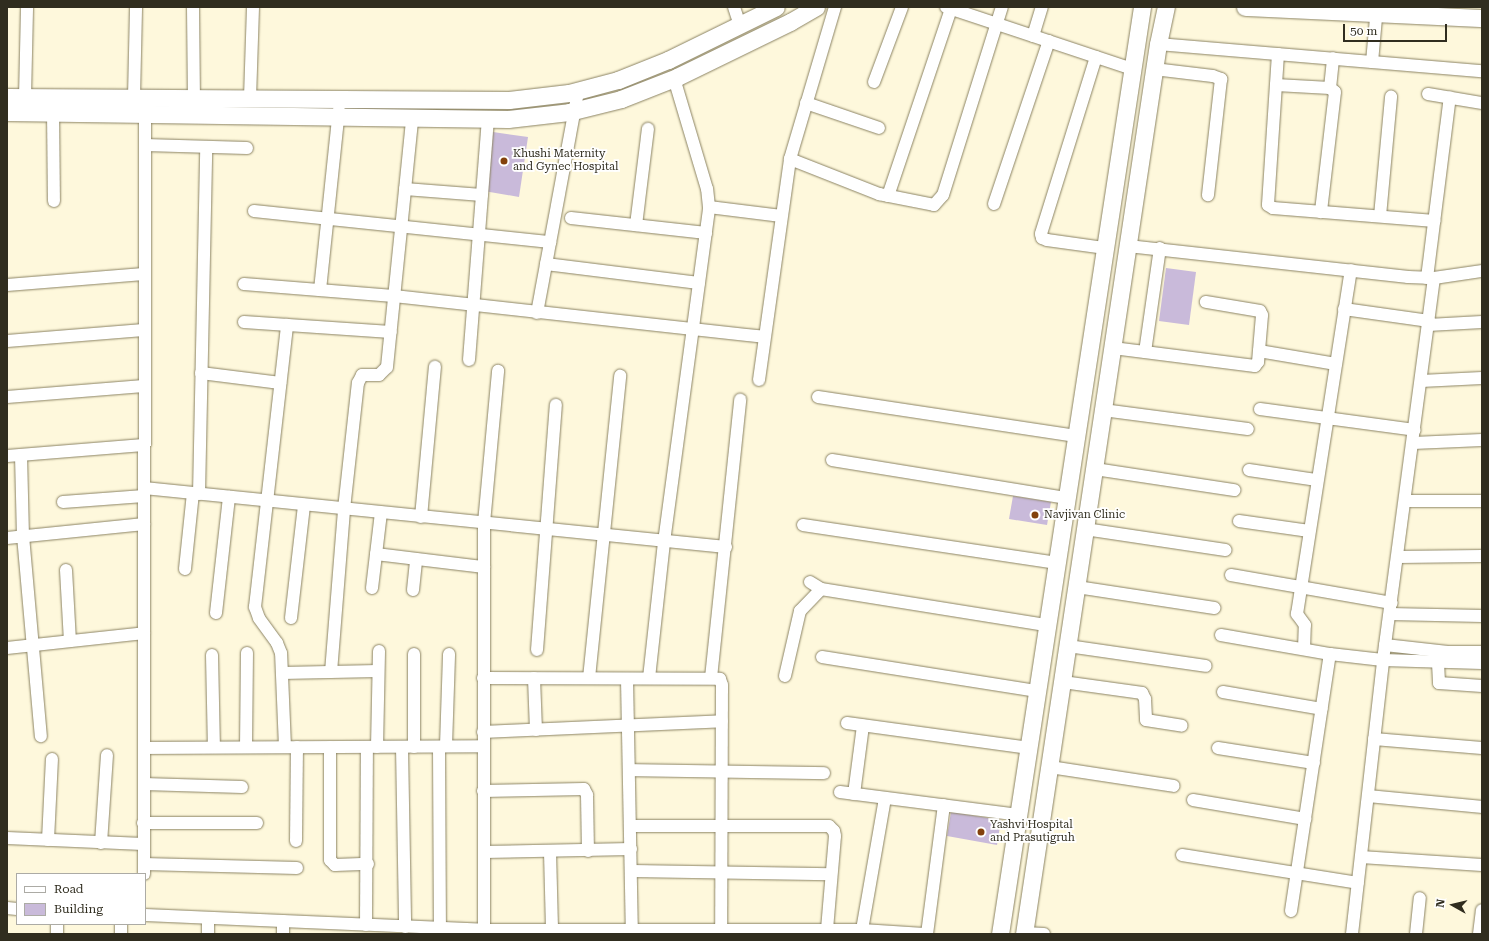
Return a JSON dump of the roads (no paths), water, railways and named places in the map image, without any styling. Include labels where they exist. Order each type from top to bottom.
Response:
[{"type":"main road","points":[[7,112],[53,111],[194,98],[509,100],[578,90],[618,80],[668,60],[776,7]]},
{"type":"main road","points":[[7,97],[141,103],[338,118],[488,119],[574,111],[621,99],[674,78],[790,22],[816,7]]},
{"type":"main road","points":[[1000,934],[1142,7]]},
{"type":"main road","points":[[1024,934],[1154,69],[1166,7]]},
{"type":"main road","points":[[1245,7],[1377,10],[1482,18]]},
{"type":"street","points":[[25,97],[27,7]]},
{"type":"street","points":[[136,7],[141,103],[145,145],[144,869],[297,868]]},
{"type":"street","points":[[193,7],[194,98]]},
{"type":"street","points":[[250,98],[253,7]]},
{"type":"street","points":[[734,7],[740,25]]},
{"type":"street","points":[[759,380],[790,159],[835,7]]},
{"type":"street","points":[[874,82],[902,7]]},
{"type":"street","points":[[790,159],[888,196],[928,205],[939,201],[1002,7]]},
{"type":"street","points":[[1033,36],[1042,7]]},
{"type":"street","points":[[888,196],[948,8],[1132,68]]},
{"type":"street","points":[[1372,62],[1377,10]]},
{"type":"street","points":[[994,204],[1049,41]]},
{"type":"street","points":[[1158,44],[1482,71]]},
{"type":"street","points":[[1278,54],[1268,205],[1273,208],[1434,221]]},
{"type":"street","points":[[1096,57],[1040,234],[1042,238],[1047,240],[1105,248]]},
{"type":"street","points":[[1330,88],[1333,58]]},
{"type":"street","points":[[1154,69],[1213,76],[1221,80],[1208,195]]},
{"type":"street","points":[[649,678],[664,542],[709,207],[707,189],[674,78]]},
{"type":"street","points":[[1276,85],[1330,88],[1335,92],[1321,212]]},
{"type":"street","points":[[537,313],[578,90]]},
{"type":"street","points":[[1428,94],[1482,103]]},
{"type":"street","points":[[1380,216],[1391,97]]},
{"type":"street","points":[[1352,934],[1383,660],[1406,501],[1428,323],[1434,221],[1450,97]]},
{"type":"street","points":[[320,290],[340,100]]},
{"type":"street","points":[[806,103],[879,128]]},
{"type":"street","points":[[53,111],[54,201]]},
{"type":"street","points":[[331,672],[344,509],[359,378],[362,375],[384,373],[391,332],[412,119]]},
{"type":"street","points":[[469,360],[472,305],[488,119]]},
{"type":"street","points":[[636,225],[648,129]]},
{"type":"street","points":[[145,145],[247,148]]},
{"type":"street","points":[[185,569],[196,494],[201,373],[206,147]]},
{"type":"street","points":[[405,189],[482,195]]},
{"type":"street","points":[[709,207],[781,216]]},
{"type":"street","points":[[254,211],[401,228],[478,234],[550,242]]},
{"type":"street","points":[[571,218],[706,233]]},
{"type":"street","points":[[1128,246],[1160,248],[1430,278],[1482,271]]},
{"type":"street","points":[[1145,352],[1160,248]]},
{"type":"street","points":[[546,264],[698,283]]},
{"type":"street","points":[[1304,649],[1305,625],[1297,614],[1300,587],[1351,270]]},
{"type":"street","points":[[7,285],[144,274]]},
{"type":"street","points":[[244,284],[394,296],[692,331],[764,337]]},
{"type":"street","points":[[1113,348],[1249,367],[1255,366],[1258,362],[1262,316],[1260,311],[1206,302]]},
{"type":"street","points":[[1344,309],[1428,323],[1482,322]]},
{"type":"street","points":[[244,322],[391,332]]},
{"type":"street","points":[[287,325],[255,607],[259,618],[277,643],[291,747],[296,841]]},
{"type":"street","points":[[7,341],[144,330]]},
{"type":"street","points":[[1259,351],[1336,364]]},
{"type":"street","points":[[421,517],[434,367]]},
{"type":"street","points":[[484,930],[484,523],[498,370]]},
{"type":"street","points":[[201,373],[280,383]]},
{"type":"street","points":[[589,678],[605,536],[620,376]]},
{"type":"street","points":[[1421,381],[1482,378]]},
{"type":"street","points":[[7,397],[144,386]]},
{"type":"street","points":[[818,397],[1076,436]]},
{"type":"street","points":[[711,678],[726,547],[740,400]]},
{"type":"street","points":[[537,650],[548,530],[556,405]]},
{"type":"street","points":[[1260,409],[1415,430]]},
{"type":"street","points":[[1103,410],[1248,429]]},
{"type":"street","points":[[1413,443],[1482,440]]},
{"type":"street","points":[[7,456],[144,445]]},
{"type":"street","points":[[21,454],[23,536],[31,645],[41,736]]},
{"type":"street","points":[[832,460],[1067,498]]},
{"type":"street","points":[[1094,468],[1234,490]]},
{"type":"street","points":[[1249,470],[1317,480]]},
{"type":"street","points":[[63,502],[144,492],[196,494],[726,547]]},
{"type":"street","points":[[216,613],[229,497]]},
{"type":"street","points":[[1406,501],[1482,501]]},
{"type":"street","points":[[291,618],[304,505]]},
{"type":"street","points":[[372,588],[380,513]]},
{"type":"street","points":[[1239,521],[1309,531]]},
{"type":"street","points":[[7,538],[144,524]]},
{"type":"street","points":[[803,525],[1057,563]]},
{"type":"street","points":[[1086,529],[1225,550]]},
{"type":"street","points":[[376,554],[484,567]]},
{"type":"street","points":[[1398,557],[1482,556]]},
{"type":"street","points":[[413,590],[416,559]]},
{"type":"street","points":[[66,570],[70,641]]},
{"type":"street","points":[[1231,574],[1300,587],[1391,609],[1482,616]]},
{"type":"street","points":[[810,582],[821,590],[1047,625]]},
{"type":"street","points":[[1077,587],[1214,608]]},
{"type":"street","points":[[785,676],[800,611],[821,590]]},
{"type":"street","points":[[7,648],[144,633]]},
{"type":"street","points":[[1221,635],[1330,654],[1383,660],[1438,663],[1482,663]]},
{"type":"street","points":[[1385,645],[1448,652],[1482,652]]},
{"type":"street","points":[[1068,646],[1206,666]]},
{"type":"street","points":[[366,925],[372,747],[379,651]]},
{"type":"street","points":[[246,747],[247,653]]},
{"type":"street","points":[[414,654],[414,747]]},
{"type":"street","points":[[440,928],[443,746],[449,654]]},
{"type":"street","points":[[1291,911],[1330,654]]},
{"type":"street","points":[[212,655],[214,748]]},
{"type":"street","points":[[822,657],[1037,691]]},
{"type":"street","points":[[1438,663],[1439,683],[1482,686]]},
{"type":"street","points":[[282,673],[378,671]]},
{"type":"street","points":[[483,678],[720,679],[722,685],[720,825],[721,930]]},
{"type":"street","points":[[534,678],[536,730]]},
{"type":"street","points":[[627,679],[632,930]]},
{"type":"street","points":[[1063,682],[1142,693],[1145,699],[1146,720],[1182,726]]},
{"type":"street","points":[[1223,692],[1322,709]]},
{"type":"street","points":[[483,732],[628,727],[722,721]]},
{"type":"street","points":[[847,723],[1029,748]]},
{"type":"street","points":[[854,794],[863,726]]},
{"type":"street","points":[[1374,739],[1482,748]]},
{"type":"street","points":[[144,748],[483,746]]},
{"type":"street","points":[[330,747],[331,864],[368,864]]},
{"type":"street","points":[[402,747],[405,927]]},
{"type":"street","points":[[1218,748],[1314,763]]},
{"type":"street","points":[[101,843],[107,755]]},
{"type":"street","points":[[48,840],[52,759]]},
{"type":"street","points":[[1050,767],[1174,786]]},
{"type":"street","points":[[629,770],[824,773]]},
{"type":"street","points":[[144,784],[242,787]]},
{"type":"street","points":[[484,791],[584,789],[587,795],[588,851]]},
{"type":"street","points":[[840,792],[1018,815]]},
{"type":"street","points":[[1368,796],[1482,807]]},
{"type":"street","points":[[862,930],[885,798]]},
{"type":"street","points":[[1193,800],[1305,819]]},
{"type":"street","points":[[146,915],[283,921],[329,929],[366,925],[384,930],[405,927],[440,928],[459,932],[484,930],[862,930],[925,934],[944,806]]},
{"type":"street","points":[[144,823],[256,823]]},
{"type":"street","points":[[630,826],[829,826],[834,831],[835,836],[827,930]]},
{"type":"street","points":[[7,838],[144,844]]},
{"type":"street","points":[[484,852],[550,852],[631,849]]},
{"type":"street","points":[[550,852],[552,930]]},
{"type":"street","points":[[1182,855],[1358,883]]},
{"type":"street","points":[[1361,857],[1482,866]]},
{"type":"street","points":[[631,870],[831,874]]},
{"type":"street","points":[[1416,934],[1420,898]]},
{"type":"street","points":[[1479,934],[1482,910]]},
{"type":"street","points":[[208,918],[208,934]]},
{"type":"street","points":[[283,921],[283,934]]},
{"type":"street","points":[[1024,934],[1044,934]]},
{"type":"place","name":"Khushi Maternity and Gynec Hospital","points":[[504,161]]},
{"type":"place","name":"Navjivan Clinic","points":[[1035,515]]},
{"type":"place","name":"Yashvi Hospital and Prasutigruh","points":[[981,832]]}]
